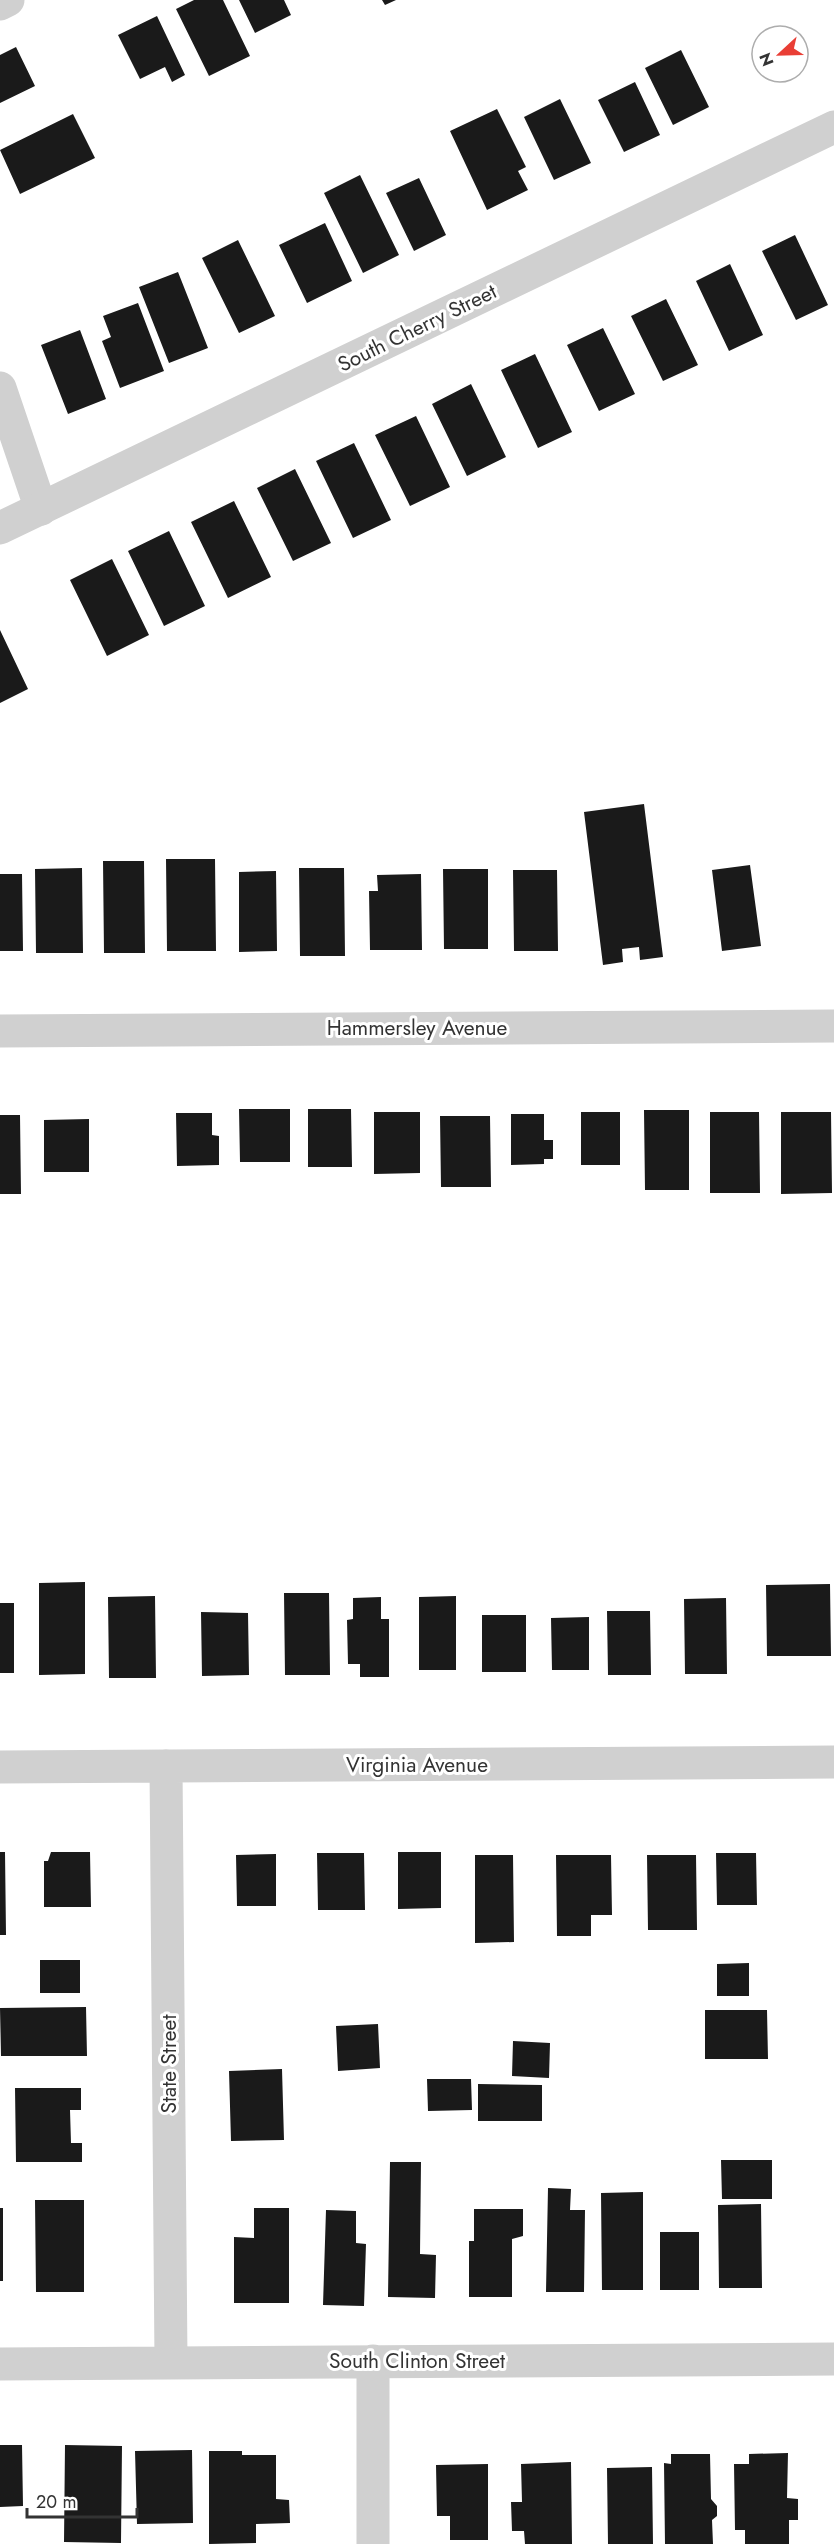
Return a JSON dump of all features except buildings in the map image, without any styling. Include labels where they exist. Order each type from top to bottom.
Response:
[{"type":"street","points":[[0,4],[8,0]]},
{"type":"street","name":"South Cherry Street","points":[[0,528],[834,127]]},
{"type":"street","points":[[0,388],[41,509]]},
{"type":"street","name":"Hammersley Avenue","points":[[0,1031],[834,1026]]},
{"type":"street","name":"Virginia Avenue","points":[[0,1767],[834,1762]]},
{"type":"street","name":"State Street","points":[[166,1766],[171,2362]]},
{"type":"street","name":"South Clinton Street","points":[[0,2364],[834,2359]]},
{"type":"street","points":[[373,2361],[373,2544]]}]
